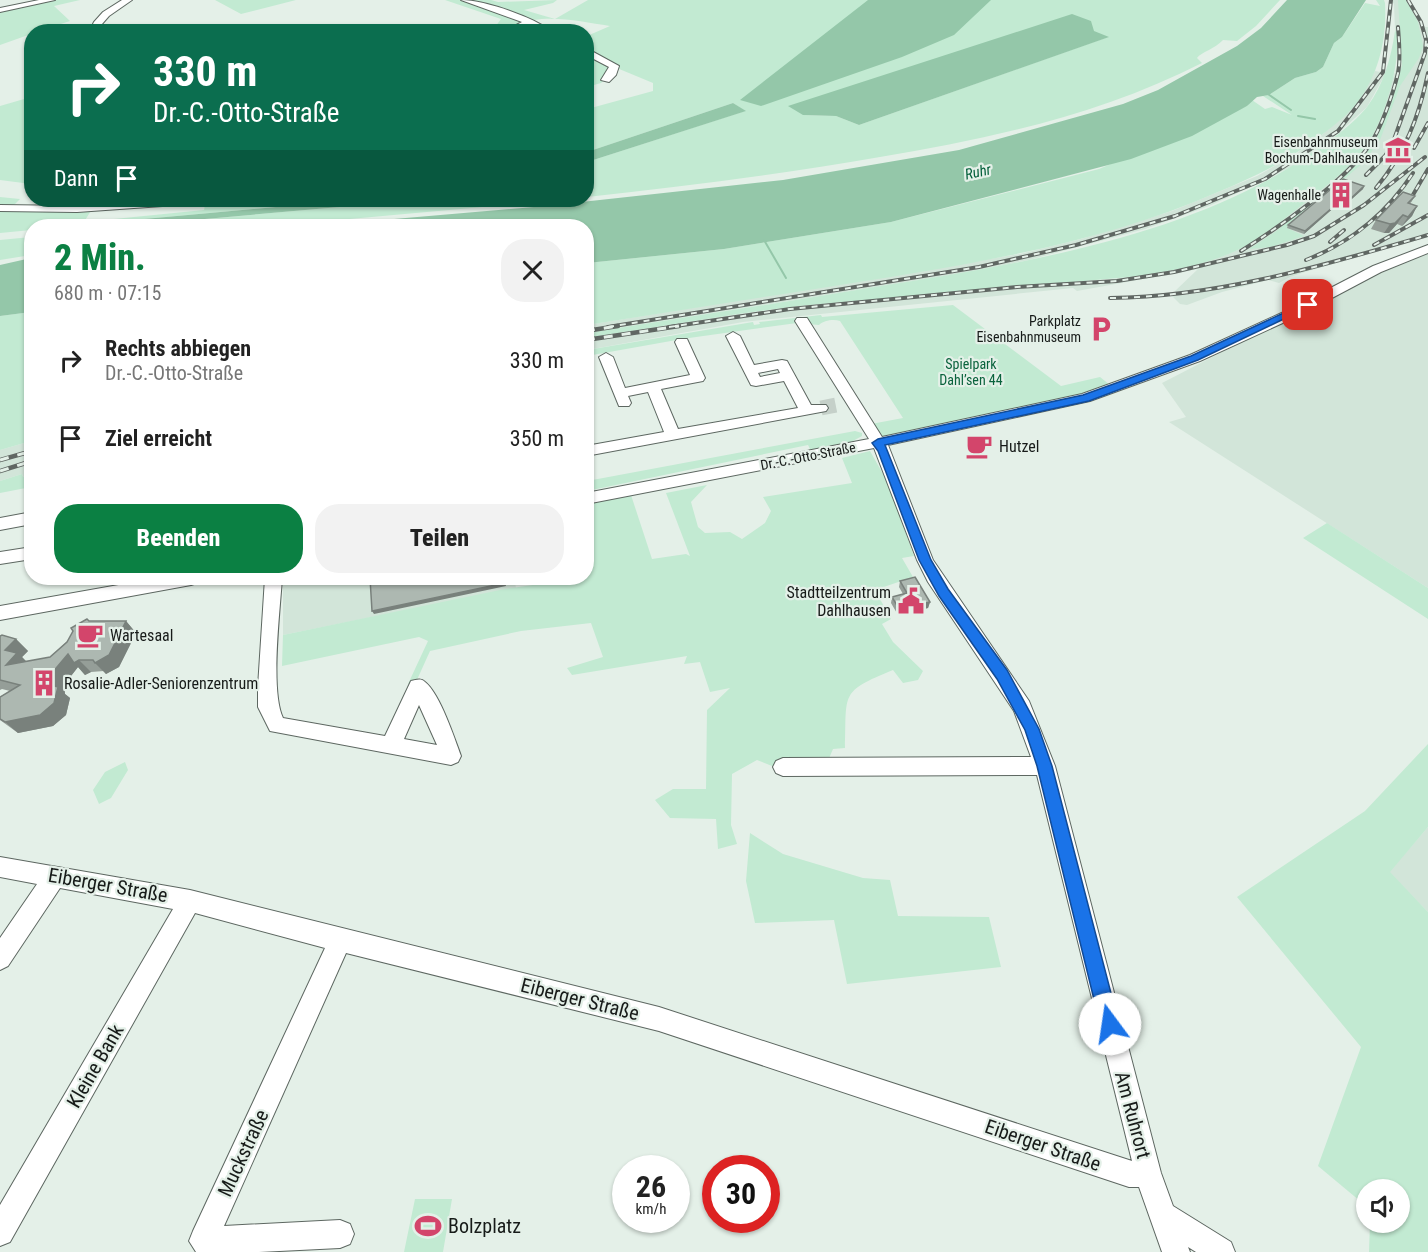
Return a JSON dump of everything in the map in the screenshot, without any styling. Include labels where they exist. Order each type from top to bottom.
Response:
[{"type":"street","points":[[0,10],[51,0]]},
{"type":"street","points":[[97,24],[101,18],[128,0]]},
{"type":"street","points":[[465,0],[535,24]]},
{"type":"street","points":[[524,24],[530,21]]},
{"type":"street","points":[[594,55],[614,66],[611,75],[606,80]]},
{"type":"street","points":[[0,208],[105,207]]},
{"type":"street","name":"Dr.-C.-Otto-Straße","points":[[594,497],[878,443],[1083,399],[1195,358],[1293,313],[1377,268],[1428,249]]},
{"type":"street","name":"Am Ruhrort","points":[[802,321],[846,404],[883,450],[925,560],[943,592],[1022,707],[1045,766],[1148,1173],[1176,1252]]},
{"type":"street","points":[[594,450],[814,409],[788,376],[782,364],[750,370],[733,336]]},
{"type":"street","points":[[606,357],[624,404],[698,378],[682,342]]},
{"type":"street","points":[[655,392],[673,435]]},
{"type":"street","points":[[0,524],[24,520]]},
{"type":"street","points":[[0,558],[24,554]]},
{"type":"street","points":[[0,613],[153,585]]},
{"type":"street","points":[[273,585],[267,687],[268,707],[277,725],[391,745],[458,760],[446,720],[427,690],[418,687],[391,745]]},
{"type":"street","points":[[783,768],[885,765],[1045,766]]},
{"type":"street","name":"Eiberger Straße","points":[[0,867],[190,901],[659,1019],[803,1068],[830,1074],[1027,1138],[1130,1174],[1148,1173]]},
{"type":"street","points":[[0,958],[55,876]]},
{"type":"street","name":"Kleine Bank","points":[[0,1232],[190,901]]},
{"type":"street","name":"Muckstraße","points":[[340,940],[203,1241],[340,1234]]},
{"type":"street","points":[[1161,1214],[1221,1252]]},
{"type":"shaded area","name":"Eisenbahnmuseum Bochum-Dahlhausen","points":[[1391,0],[1410,0],[1425,27],[1428,27],[1428,237],[1308,271],[1279,283],[1268,280],[1222,292],[1187,305],[1180,304],[1172,296],[1198,269],[1077,291],[1073,288],[743,322],[594,349],[594,337],[738,314],[977,289],[1091,282],[1167,272],[1243,248],[1271,230],[1362,153],[1377,126],[1397,66],[1394,4]]},
{"type":"shaded area","points":[[1375,71],[1386,73],[1367,107],[1334,137],[1303,160],[1209,206],[1145,229],[1029,260],[964,273],[594,332],[594,324],[1020,254],[1081,239],[1172,211],[1257,176],[1294,155],[1323,134],[1356,105]]},
{"type":"shaded area","points":[[1428,252],[1428,588],[1169,422],[1186,417],[1162,383],[1383,269]]},
{"type":"shaded area","points":[[24,443],[24,477],[22,474],[0,481],[0,450]]},
{"type":"shaded area","points":[[283,585],[515,585],[516,588],[283,635]]},
{"type":"shaded area","points":[[1428,827],[1428,912],[1389,872]]},
{"type":"green space","points":[[54,0],[80,0],[54,6],[70,21],[61,24],[24,24],[24,36],[0,45],[0,10]]},
{"type":"green space","points":[[215,0],[296,0],[241,14]]},
{"type":"green space","points":[[445,0],[498,2],[557,0],[524,10],[554,19],[533,20],[520,24],[497,24],[501,19]]},
{"type":"green space","points":[[588,0],[1280,0],[1256,26],[1237,41],[1223,40],[1199,56],[1197,58],[1202,63],[1125,97],[1045,122],[963,142],[844,163],[594,196],[594,160],[745,111],[733,103],[594,150],[594,107],[653,91],[653,83],[609,66],[610,74],[601,83],[594,85],[594,33],[610,26],[555,19]],"holes":[[[1108,37],[859,125],[836,116],[803,115]]]},
{"type":"green space","points":[[1376,0],[1384,0],[1385,30],[1380,56],[1371,80],[1357,103],[1336,124],[1301,150],[1266,170],[1218,192],[1121,228],[1020,253],[917,272],[594,324],[594,262],[724,249],[891,222],[1099,169],[1247,106],[1252,100],[1265,109],[1272,107],[1292,115],[1263,96],[1269,95],[1295,78],[1316,72],[1323,67],[1334,43],[1342,37],[1365,3],[1380,6]]},
{"type":"green space","points":[[1398,0],[1406,0],[1418,22],[1423,46],[1419,58],[1400,86],[1380,140],[1363,163],[1287,228],[1304,236],[1271,247],[1249,249],[1275,232],[1343,177],[1376,139],[1402,66]]},
{"type":"green space","points":[[1395,31],[1398,46],[1389,95],[1377,127],[1362,152],[1340,175],[1263,235],[1242,248],[1218,258],[1179,269],[1141,276],[799,306],[594,337],[594,332],[988,268],[1106,242],[1163,225],[1219,204],[1271,178],[1319,148],[1367,107],[1382,80],[1389,61]]},
{"type":"green space","points":[[24,99],[24,183],[0,180],[0,106]]},
{"type":"green space","points":[[0,197],[20,199],[13,206],[92,209],[86,219],[24,219],[24,231],[0,233]]},
{"type":"green space","points":[[205,207],[276,207],[144,219],[114,219],[204,210]]},
{"type":"green space","points":[[340,207],[482,207],[349,219],[204,219]]},
{"type":"green space","points":[[24,238],[24,256],[0,260],[0,240]]},
{"type":"green space","name":"Spielpark Dahl’sen 44","points":[[953,305],[1061,386],[1100,377],[1110,385],[1070,397],[880,437],[871,424],[903,418],[840,321],[829,320],[819,325],[797,323],[682,339],[594,355],[594,349],[753,322],[754,325],[760,324],[759,322],[821,315],[822,317]]},
{"type":"green space","points":[[24,313],[24,443],[0,450],[0,316]]},
{"type":"green space","points":[[855,431],[862,433],[862,436],[851,442],[811,451],[808,445],[594,490],[594,480]]},
{"type":"green space","points":[[870,451],[887,481],[914,556],[902,558],[913,577],[875,590],[891,619],[882,624],[893,642],[923,671],[918,680],[903,683],[893,670],[855,690],[847,705],[845,748],[833,749],[827,763],[772,766],[757,760],[732,774],[731,825],[737,844],[718,849],[716,819],[670,818],[655,800],[673,789],[706,789],[707,710],[730,688],[710,692],[700,662],[684,664],[687,656],[572,675],[567,668],[603,657],[591,623],[521,631],[430,651],[416,682],[408,684],[428,641],[419,637],[282,666],[283,635],[505,589],[533,585],[594,585],[594,502],[631,495],[652,559],[686,554],[690,556],[666,493],[707,485],[691,502],[698,527],[705,533],[730,532],[742,539],[765,523],[771,511],[763,497],[852,483],[842,458]]},
{"type":"green space","points":[[22,474],[24,488],[0,493],[0,481]]},
{"type":"green space","points":[[1327,523],[1428,588],[1428,619],[1303,538]]},
{"type":"green space","points":[[1428,744],[1428,827],[1390,872],[1428,912],[1428,1252],[1369,1252],[1370,1233],[1410,1233],[1410,1179],[1356,1179],[1356,1198],[1318,1166],[1361,1047],[1237,897],[1365,811]]},
{"type":"green space","points":[[125,762],[128,770],[111,798],[99,804],[93,790],[105,772]]},
{"type":"green space","points":[[750,833],[783,854],[863,878],[890,880],[898,916],[989,917],[1001,967],[847,984],[834,920],[755,923],[746,881]]},
{"type":"green space","name":"Bolzplatz","points":[[415,1199],[452,1199],[443,1252],[404,1252]]},
{"type":"water","points":[[868,0],[991,0],[954,35],[902,57],[761,106],[740,100]]},
{"type":"water","name":"Ruhr","points":[[1287,0],[1366,0],[1342,37],[1334,43],[1323,67],[1316,72],[1295,78],[1269,95],[1257,97],[1247,106],[1192,136],[1131,159],[891,222],[724,249],[594,262],[594,219],[394,219],[533,207],[594,207],[594,201],[783,180],[959,150],[1123,104],[1158,90],[1237,46],[1261,28]]},
{"type":"water","points":[[1072,14],[1091,21],[1094,31],[1109,37],[859,125],[836,116],[803,115],[788,106]]},
{"type":"water","points":[[733,103],[746,111],[594,160],[594,150]]},
{"type":"water","points":[[276,207],[340,207],[204,219],[144,219]]},
{"type":"water","points":[[24,260],[24,313],[0,316],[0,265]]},
{"type":"building","name":"Wagenhalle","points":[[1343,179],[1364,186],[1346,203],[1340,201],[1305,231],[1288,225]]},
{"type":"building","points":[[1403,192],[1415,196],[1408,203],[1417,206],[1408,217],[1403,215],[1395,223],[1390,224],[1376,220]]},
{"type":"building","name":"Stadtteilzentrum Dahlhausen","points":[[915,577],[930,602],[899,609],[892,597],[907,593],[900,581]]},
{"type":"building","points":[[370,585],[496,585],[372,611]]},
{"type":"building","points":[[87,619],[89,621],[126,621],[109,655],[95,663],[93,660],[79,660],[74,663],[68,654],[52,673],[54,686],[58,687],[54,703],[40,715],[5,722],[0,719],[0,697],[20,685],[0,680],[0,636],[16,639],[5,650],[17,653],[6,665],[50,657],[67,642],[73,631],[71,628]]},
{"type":"waterway","points":[[1265,92],[1291,110]]},
{"type":"waterway","points":[[1298,116],[1315,119]]},
{"type":"waterway","points":[[764,240],[786,278]]},
{"type":"tunnel","points":[[821,408],[841,404]]},
{"type":"railway","points":[[608,327],[979,267],[1076,245],[1175,216],[1265,179],[1338,131],[1383,72],[1391,0]]},
{"type":"railway","points":[[1408,0],[1421,22],[1426,40]]},
{"type":"railway","points":[[1241,251],[1327,189],[1358,160],[1369,146],[1386,111],[1398,73],[1400,56],[1398,27]]},
{"type":"railway","points":[[1366,175],[1385,156],[1392,145],[1425,53],[1426,40]]},
{"type":"railway","points":[[1426,40],[1428,47]]},
{"type":"railway","points":[[1376,188],[1410,134],[1428,73]]},
{"type":"railway","points":[[1414,148],[1428,123]]},
{"type":"railway","points":[[669,327],[790,309],[1017,287],[1117,281],[1174,272],[1287,245],[1314,236],[1364,205],[1425,157]]},
{"type":"railway","points":[[1410,200],[1428,169]]},
{"type":"railway","points":[[1306,260],[1338,245],[1367,225],[1403,188],[1413,173]]},
{"type":"railway","points":[[1374,245],[1428,215]]},
{"type":"railway","points":[[1330,242],[1344,230]]},
{"type":"railway","points":[[1110,298],[1191,292],[1231,286],[1311,268],[1428,235]]},
{"type":"railway","points":[[594,330],[618,326]]},
{"type":"railway","points":[[594,339],[679,326]]},
{"type":"railway","points":[[0,460],[24,453]]},
{"type":"railway","points":[[0,471],[24,464]]},
{"type":"place","name":"Eisenbahnmuseum Bochum-Dahlhausen","points":[[1398,150]]},
{"type":"place","name":"Wagenhalle","points":[[1341,195]]},
{"type":"place","name":"Parkplatz Eisenbahnmuseum","points":[[1101,329]]},
{"type":"place","name":"Hutzel","points":[[979,446]]},
{"type":"place","name":"Stadtteilzentrum Dahlhausen","points":[[911,601]]},
{"type":"place","name":"Wartesaal","points":[[90,635]]},
{"type":"place","name":"Rosalie-Adler-Seniorenzentrum","points":[[44,683]]},
{"type":"place","name":"Bolzplatz","points":[[428,1226]]},
{"type":"route","points":[[1110,1024],[1045,766],[1032,729],[1022,707],[1002,675],[943,592],[925,560],[883,450],[878,443],[1085,398],[1195,358],[1308,305]]}]
